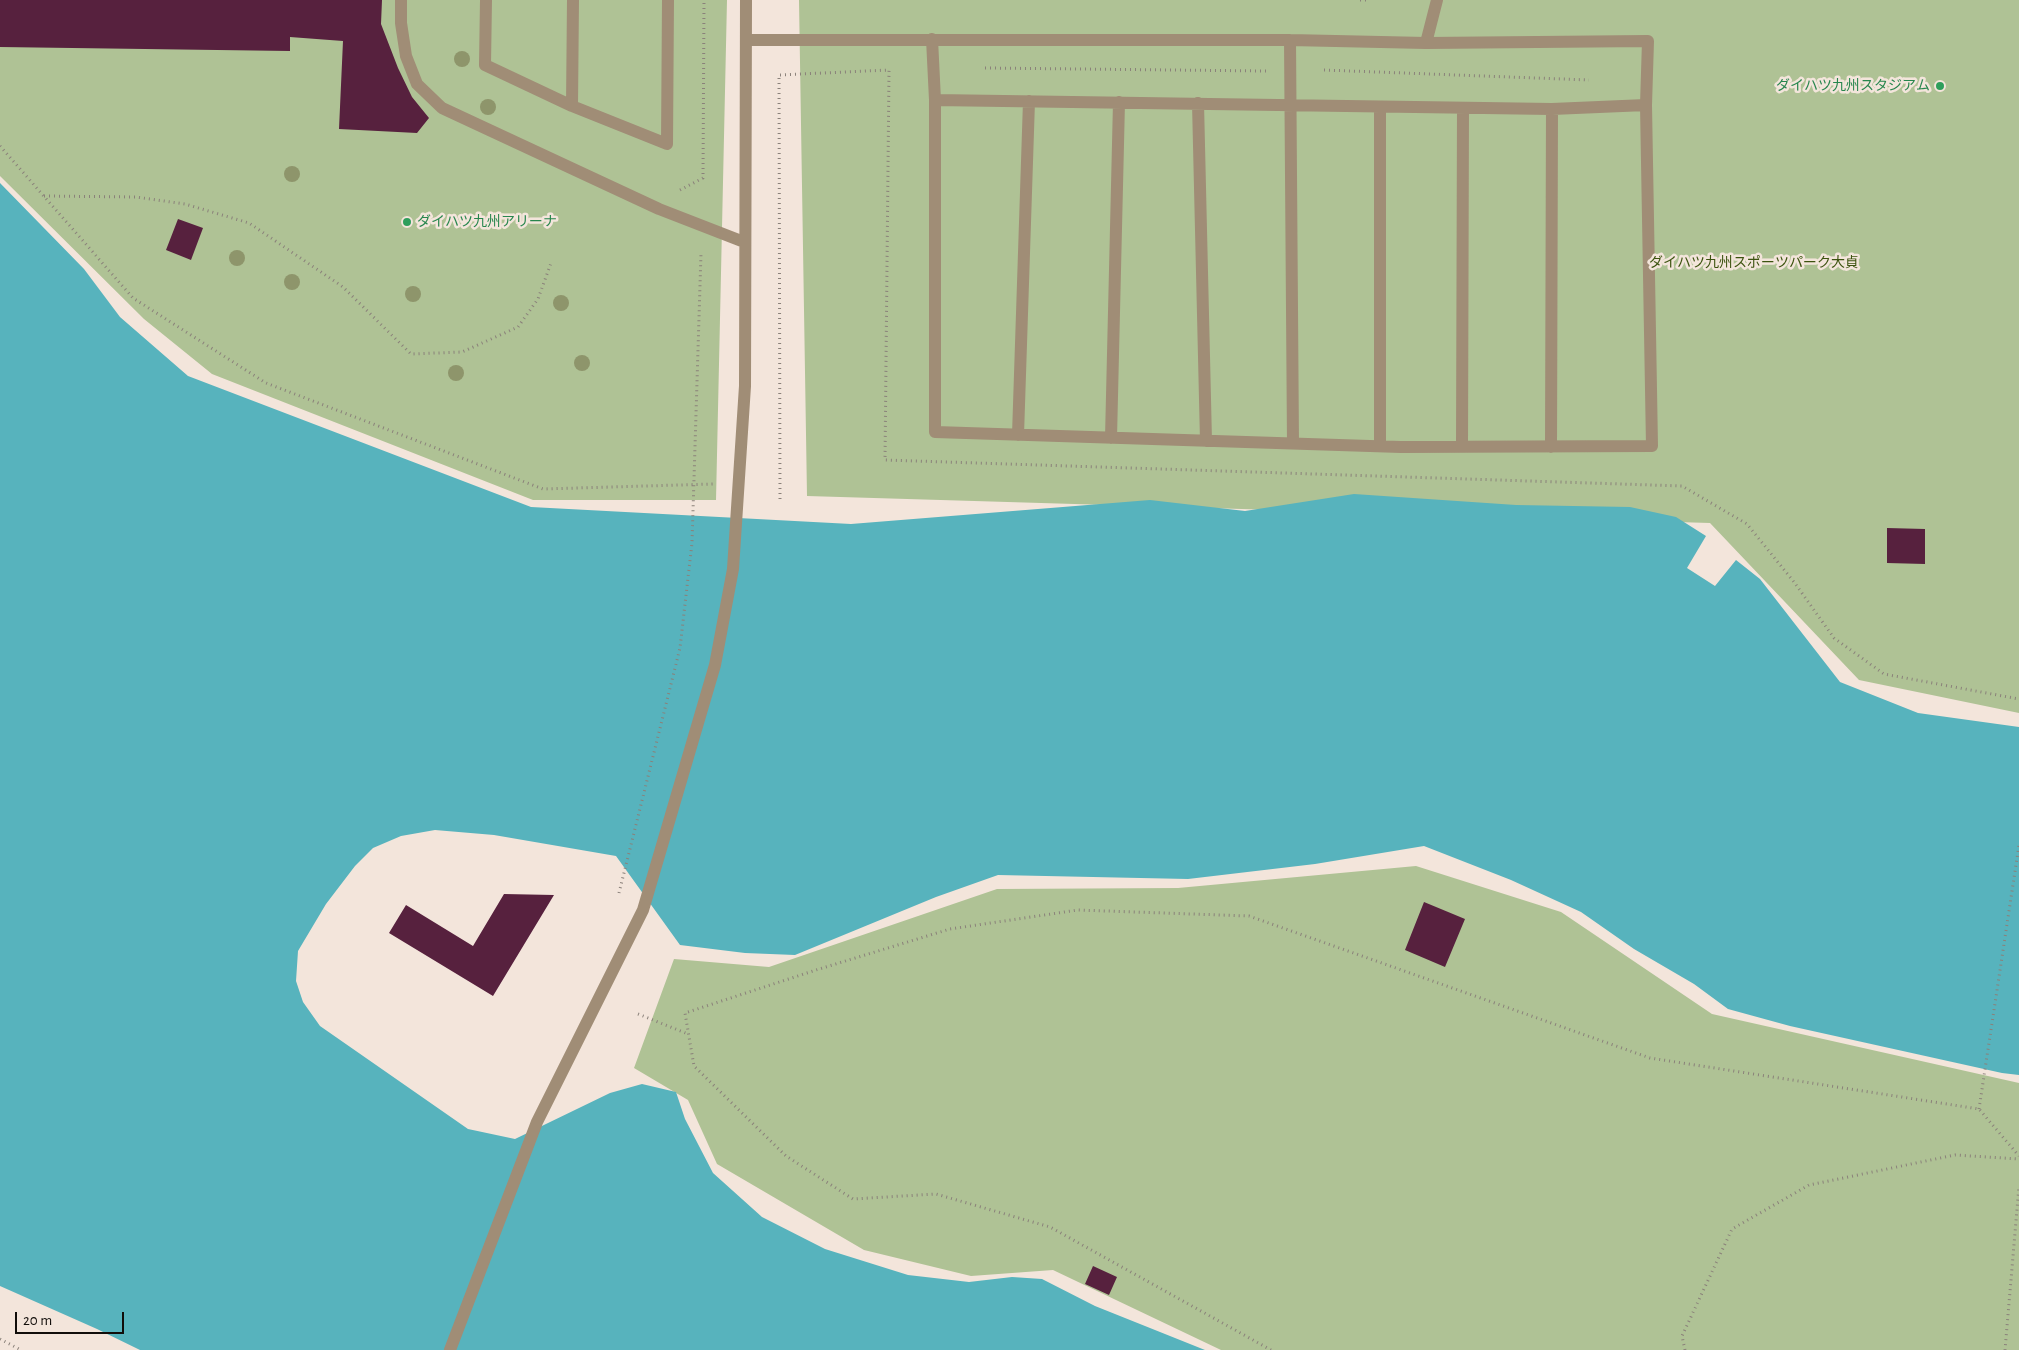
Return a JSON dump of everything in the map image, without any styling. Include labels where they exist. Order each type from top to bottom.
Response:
[{"type":"street","points":[[401,0],[401,23],[406,56],[417,84],[442,108],[659,209],[744,242]]},
{"type":"street","points":[[486,0],[485,65],[572,106],[667,144],[668,0]]},
{"type":"street","points":[[572,106],[573,0]]},
{"type":"street","points":[[450,1350],[537,1122],[643,910],[715,665],[733,569],[745,386],[746,0]]},
{"type":"street","points":[[1426,43],[1437,0]]},
{"type":"street","points":[[746,40],[932,39],[1290,40],[1426,43],[1648,41],[1646,105],[1652,446],[1380,446],[935,432],[935,100],[932,39]]},
{"type":"street","points":[[1290,40],[1293,443]]},
{"type":"street","points":[[935,100],[1552,110],[1646,105]]},
{"type":"street","points":[[1018,435],[1030,101]]},
{"type":"street","points":[[1111,438],[1119,102]]},
{"type":"street","points":[[1198,103],[1206,441]]},
{"type":"street","points":[[1380,107],[1380,446]]},
{"type":"street","points":[[1462,446],[1463,108]]},
{"type":"street","points":[[1551,446],[1552,110]]},
{"type":"path","points":[[1360,0],[1370,0]]},
{"type":"path","points":[[977,68],[1266,71]]},
{"type":"path","points":[[780,499],[780,75],[889,70],[884,460],[1682,486],[1747,524],[1794,582],[1834,638],[1884,674],[2019,699]]},
{"type":"path","points":[[1324,70],[1590,80]]},
{"type":"path","points":[[0,146],[133,298],[266,384],[543,489],[739,483]]},
{"type":"path","points":[[44,196],[136,197],[185,204],[248,223],[343,287],[411,354],[462,352],[518,327],[538,299],[550,264]]},
{"type":"path","points":[[619,893],[680,648],[692,543],[701,253]]},
{"type":"path","points":[[1979,1109],[2019,845]]},
{"type":"path","points":[[1271,1350],[1050,1227],[936,1194],[853,1199],[786,1156],[694,1066],[685,1013],[950,928],[1078,910],[1248,916],[1650,1058],[1979,1109],[2019,1158]]},
{"type":"path","points":[[638,1014],[688,1034]]},
{"type":"path","points":[[1685,1350],[1682,1336],[1732,1229],[1808,1185],[1955,1155],[2019,1158]]},
{"type":"path","points":[[2005,1350],[2019,1186]]},
{"type":"path","points":[[0,1339],[21,1350]]},
{"type":"green space","name":"ダイハツ九州アリーナ","points":[[0,0],[727,0],[716,500],[533,500],[212,374],[144,319],[0,176]]},
{"type":"green space","name":"ダイハツ九州スポーツパーク大貞","points":[[799,0],[2019,0],[2019,713],[1859,680],[1710,523],[807,496]]},
{"type":"green space","points":[[1416,866],[1561,912],[1712,1014],[2019,1083],[2019,1350],[1221,1350],[1053,1270],[971,1276],[864,1250],[717,1164],[688,1100],[634,1068],[674,959],[769,967],[997,889],[1178,888]]},
{"type":"water","points":[[0,183],[84,269],[120,317],[188,376],[531,507],[851,524],[1150,500],[1245,511],[1354,494],[1516,505],[1630,507],[1676,517],[1706,536],[1687,568],[1715,586],[1736,560],[1760,579],[1840,682],[1918,713],[2019,727],[2019,1075],[2002,1073],[1790,1026],[1728,1009],[1694,984],[1634,949],[1581,912],[1511,880],[1424,846],[1315,864],[1188,879],[998,875],[936,897],[795,955],[745,953],[680,945],[616,856],[494,835],[435,830],[401,836],[373,848],[355,866],[326,904],[298,951],[296,981],[303,1002],[320,1026],[468,1129],[515,1139],[610,1093],[642,1084],[676,1092],[685,1119],[713,1173],[762,1217],[825,1249],[908,1275],[969,1282],[1012,1277],[1042,1279],[1095,1306],[1205,1350],[140,1350],[0,1286]]},
{"type":"building","points":[[0,0],[382,0],[381,24],[398,68],[412,97],[429,118],[417,133],[339,129],[343,41],[290,37],[290,51],[0,47]]},
{"type":"building","points":[[178,219],[203,228],[191,260],[166,250]]},
{"type":"building","points":[[1887,528],[1925,529],[1925,564],[1887,563]]},
{"type":"building","points":[[504,894],[554,895],[493,996],[389,933],[406,905],[473,946]]},
{"type":"building","points":[[1424,902],[1465,919],[1445,967],[1405,950]]},
{"type":"building","points":[[1093,1266],[1117,1277],[1109,1295],[1085,1284]]},
{"type":"place","name":"ダイハツ九州スタジアム","points":[[1940,86]]},
{"type":"place","name":"ダイハツ九州アリーナ","points":[[407,222]]}]
